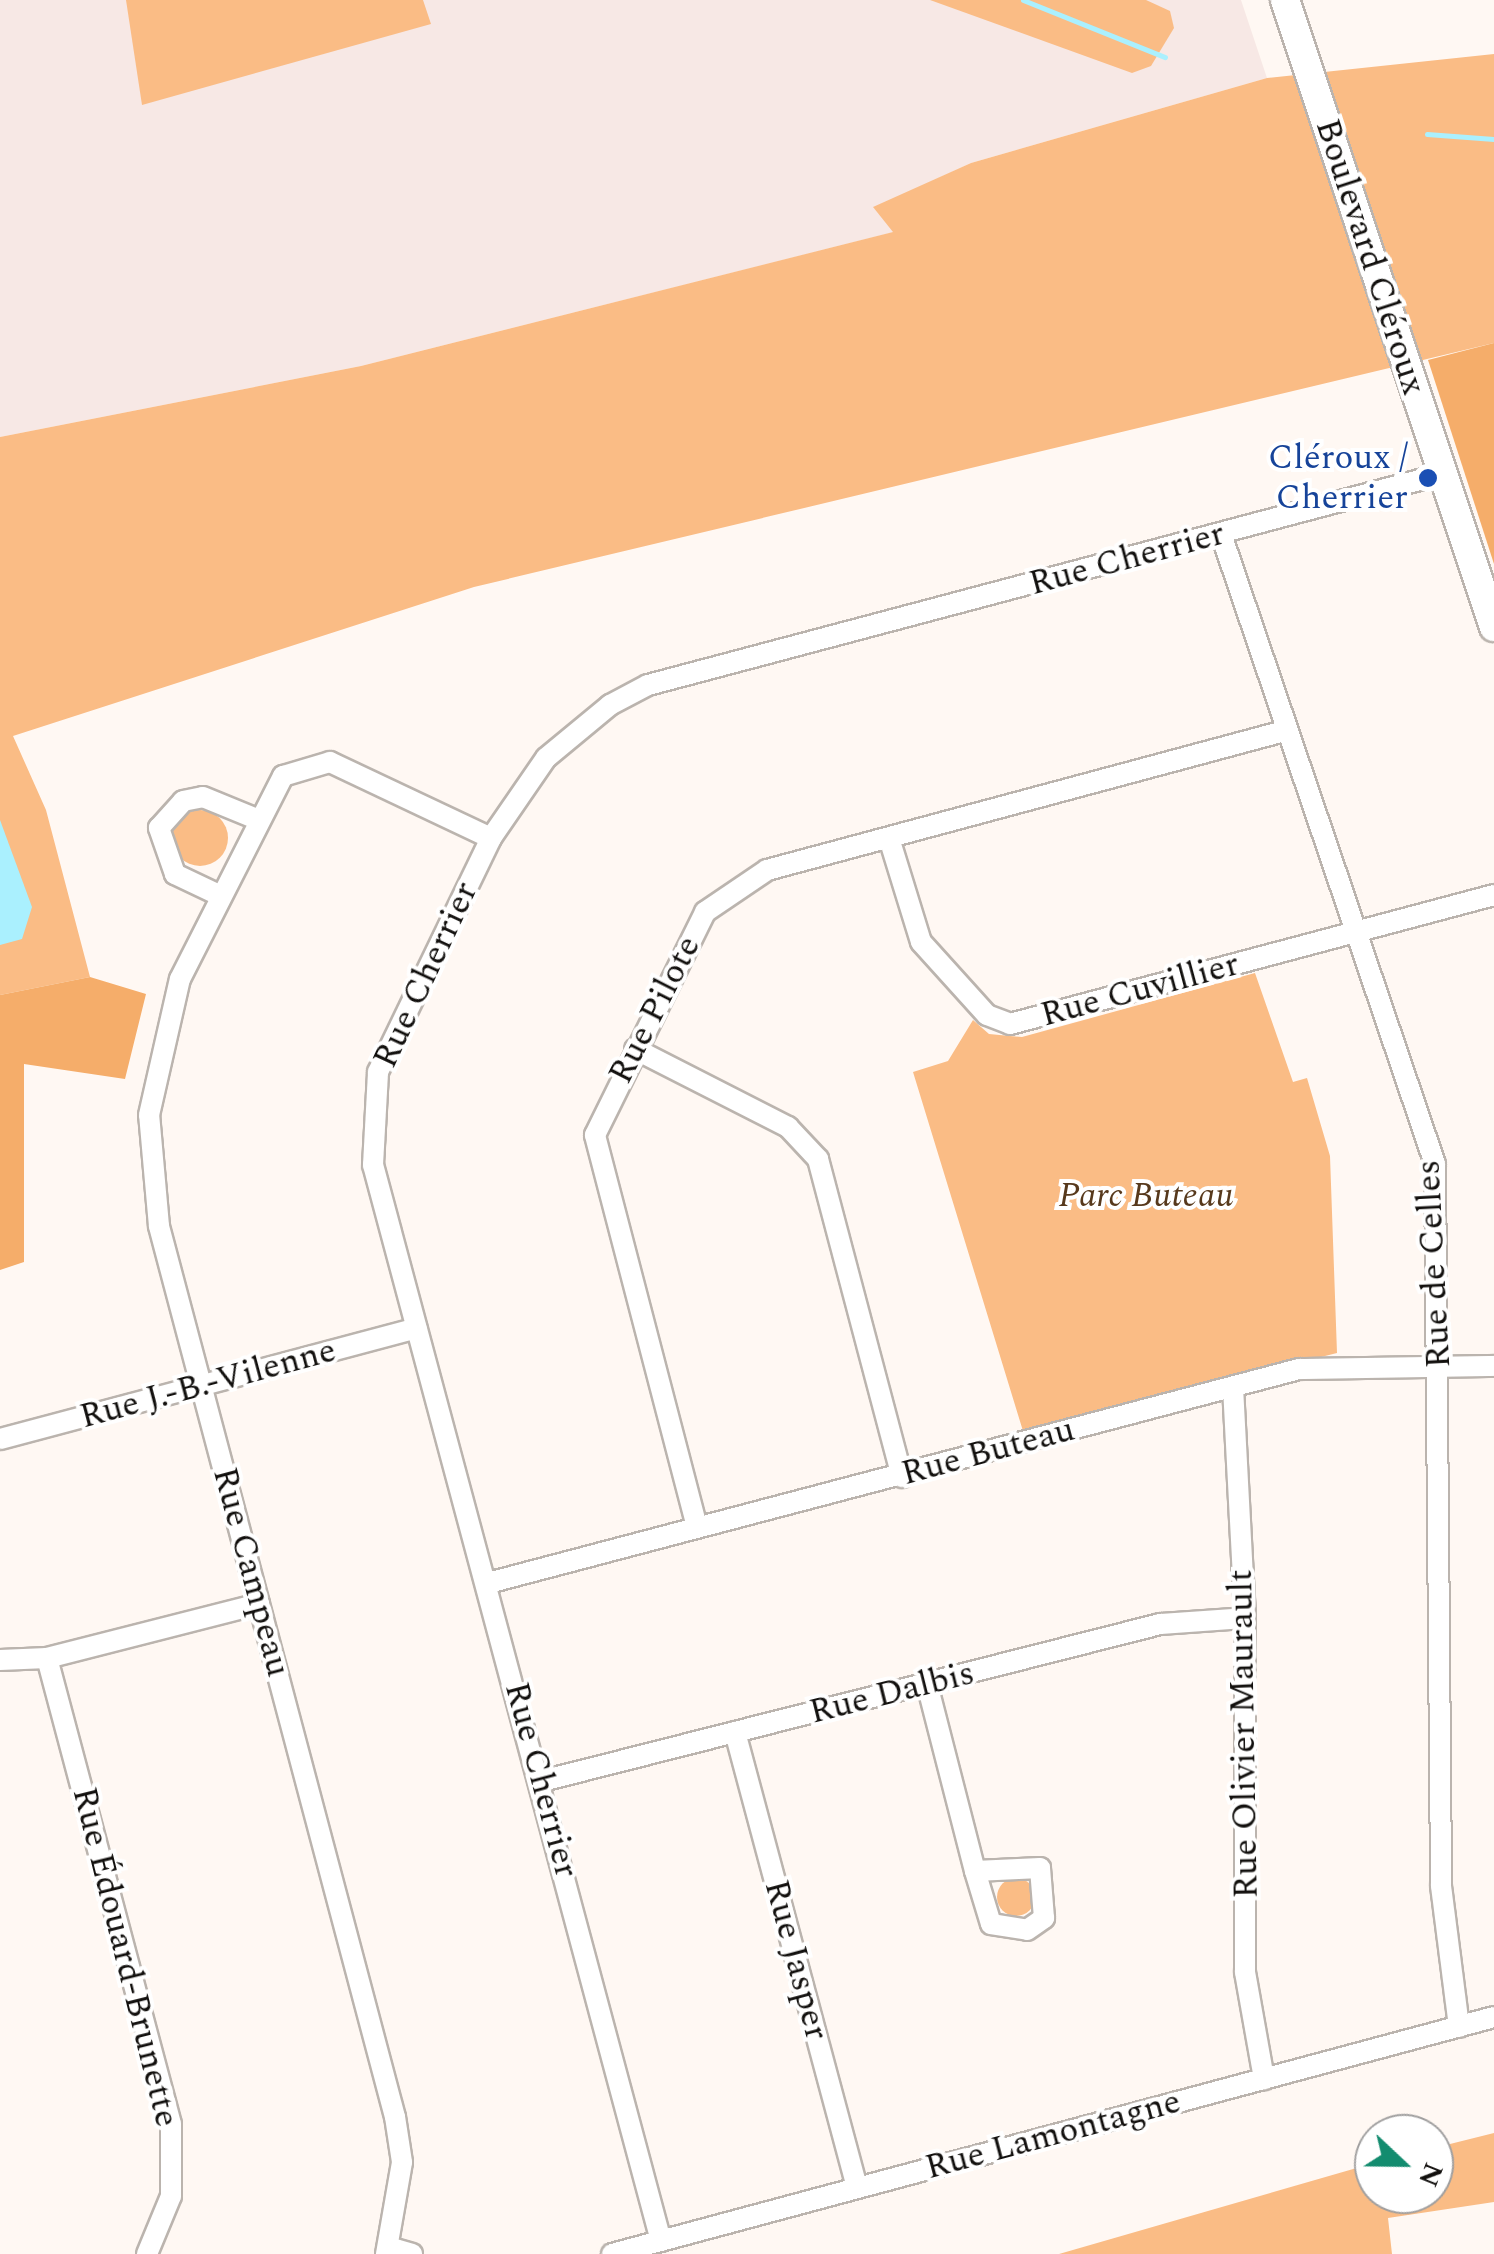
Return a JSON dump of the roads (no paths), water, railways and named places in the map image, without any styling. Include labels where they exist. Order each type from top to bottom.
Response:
[{"type":"street","name":"Boulevard Cléroux","points":[[1285,0],[1494,627]]},
{"type":"street","name":"Rue Cherrier","points":[[660,2241],[542,1781],[416,1328],[370,1119],[378,1072],[491,838],[546,758],[648,685],[1442,474]]},
{"type":"street","name":"Rue de Celles","points":[[1221,534],[1359,931],[1434,1164],[1440,1367],[1441,1886],[1460,2027]]},
{"type":"street","name":"Rue Pilote","points":[[696,1527],[597,1153],[602,1116],[705,912],[767,870],[1288,730]]},
{"type":"street","name":"Rue Campeau","points":[[387,2251],[402,2162],[395,2117],[159,1226],[149,1116],[157,1052],[219,895],[257,818],[283,776],[330,762],[491,838]]},
{"type":"street","points":[[219,895],[175,874],[160,828],[182,801],[203,797],[257,818]]},
{"type":"street","name":"Rue Cuvillier","points":[[889,838],[920,942],[998,1022],[1494,895]]},
{"type":"street","points":[[635,1048],[788,1127],[818,1159],[902,1477]]},
{"type":"street","name":"Rue J.-B.-Vilenne","points":[[0,1439],[416,1328]]},
{"type":"street","name":"Rue Buteau","points":[[488,1584],[1233,1387],[1330,1365],[1494,1366]]},
{"type":"street","name":"Rue Olivier Maurault","points":[[1233,1387],[1246,1618],[1245,1972],[1264,2079]]},
{"type":"street","points":[[0,1660],[47,1658],[259,1604]]},
{"type":"street","name":"Rue Dalbis","points":[[542,1781],[1160,1624],[1246,1618]]},
{"type":"street","name":"Rue Édouard-Brunette","points":[[47,1658],[170,2124],[172,2196],[147,2254]]},
{"type":"street","points":[[926,1684],[974,1871]]},
{"type":"street","name":"Rue Jasper","points":[[736,1732],[858,2187]]},
{"type":"street","name":"Rue Lamontagne","points":[[612,2254],[1494,2017]]},
{"type":"street","points":[[387,2251],[412,2254]]},
{"type":"water","points":[[0,820],[32,907],[22,939],[0,945]]},
{"type":"waterway","points":[[1023,0],[1165,57]]},
{"type":"waterway","points":[[1427,134],[1494,139]]},
{"type":"place","name":"Cléroux / Cherrier","points":[[1428,478]]},
{"type":"park label","name":"Parc Buteau","points":[[1146,1196]]}]
